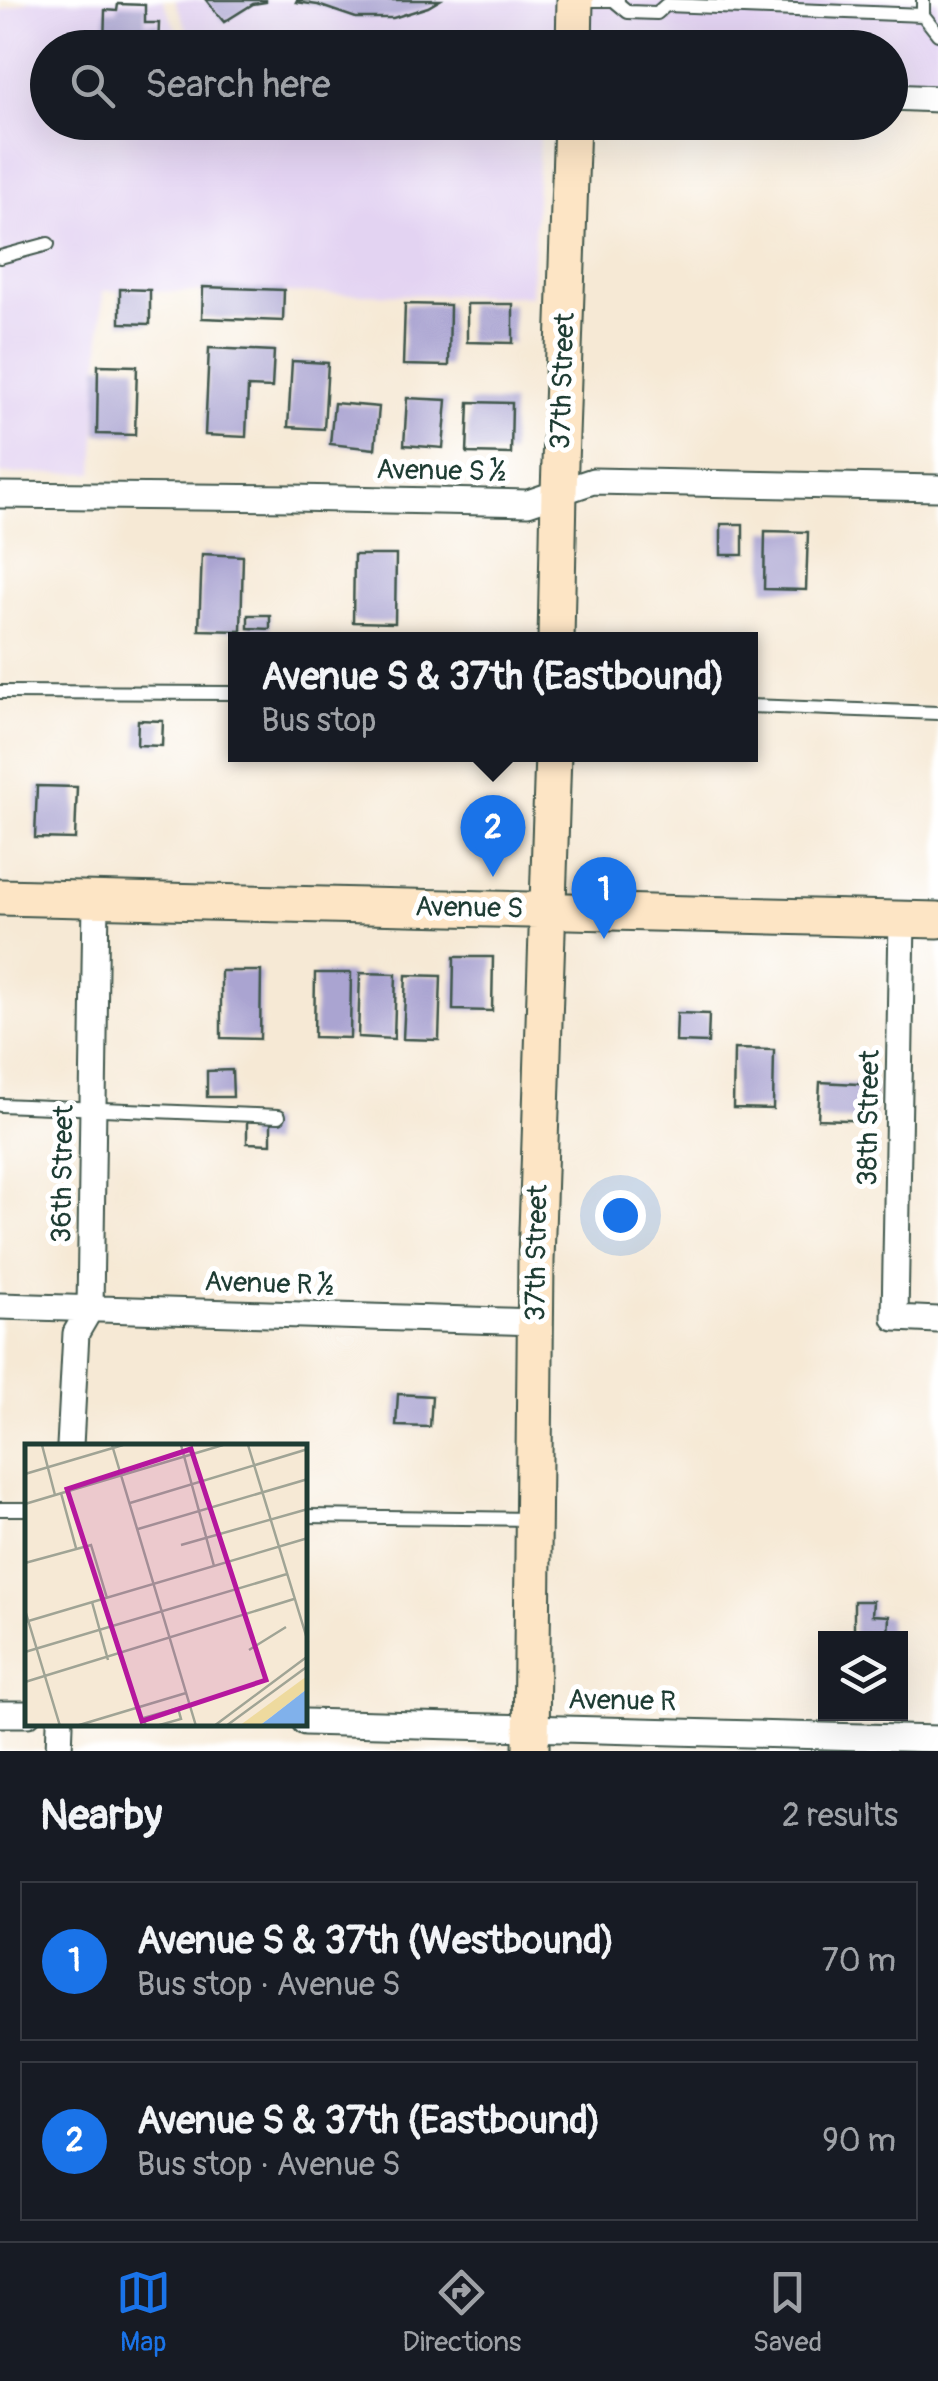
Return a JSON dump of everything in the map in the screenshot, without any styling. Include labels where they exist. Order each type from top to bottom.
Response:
[{"type":"main road","points":[[575,30],[576,0]]},
{"type":"main road","name":"37th Street","points":[[556,632],[571,140]]},
{"type":"main road","name":"37th Street","points":[[532,1740],[536,1322],[553,762]]},
{"type":"main road","name":"Avenue S","points":[[0,897],[938,920]]},
{"type":"street","points":[[908,98],[938,99]]},
{"type":"street","name":"Avenue S ½","points":[[0,495],[528,503],[593,481],[938,488]]},
{"type":"street","name":"36th Street","points":[[70,1444],[76,1333],[90,1309],[96,900]]},
{"type":"street","name":"38th Street","points":[[902,919],[894,1318],[938,1320]]},
{"type":"street","name":"Avenue R ½","points":[[0,1306],[536,1322]]},
{"type":"street","name":"Avenue R","points":[[308,1722],[532,1740],[938,1739]]},
{"type":"street","points":[[59,1751],[60,1726]]},
{"type":"lane","points":[[576,0],[617,1],[628,12],[657,13],[665,2],[923,7],[938,34]]},
{"type":"lane","points":[[0,257],[48,244]]},
{"type":"lane","points":[[0,692],[228,693]]},
{"type":"lane","points":[[758,706],[938,712]]},
{"type":"lane","points":[[0,1104],[279,1116]]},
{"type":"lane","points":[[0,1508],[25,1510]]},
{"type":"lane","points":[[308,1516],[534,1519]]},
{"type":"shaded area","points":[[32,0],[163,0],[176,30],[30,30],[30,140],[539,140],[531,296],[103,291],[94,473],[0,474],[0,11]]},
{"type":"shaded area","points":[[175,0],[938,0],[938,84],[908,83],[908,30],[187,30]]},
{"type":"building","points":[[206,0],[266,2],[253,4],[224,22]]},
{"type":"building","points":[[297,0],[440,0],[393,18],[356,18]]},
{"type":"building","points":[[118,4],[145,5],[145,23],[159,23],[159,30],[104,30],[105,10],[117,11]]},
{"type":"building","points":[[203,287],[284,290],[283,321],[202,318]]},
{"type":"building","points":[[120,289],[150,290],[150,324],[120,323]]},
{"type":"building","points":[[405,304],[450,305],[449,366],[403,365]]},
{"type":"building","points":[[467,304],[513,304],[513,343],[467,342]]},
{"type":"building","points":[[209,348],[274,351],[272,388],[248,387],[246,437],[205,435]]},
{"type":"building","points":[[292,361],[328,363],[324,429],[288,427]]},
{"type":"building","points":[[98,365],[137,366],[135,435],[97,434]]},
{"type":"building","points":[[407,398],[447,400],[443,448],[404,445]]},
{"type":"building","points":[[469,402],[512,403],[511,454],[467,453]]},
{"type":"building","points":[[334,403],[379,407],[375,449],[330,444]]},
{"type":"building","points":[[721,524],[743,524],[743,555],[721,555]]},
{"type":"building","points":[[765,531],[808,532],[806,590],[764,589]]},
{"type":"building","points":[[202,554],[243,556],[241,631],[199,630]]},
{"type":"building","points":[[354,555],[396,555],[395,623],[353,622]]},
{"type":"building","points":[[248,615],[270,615],[270,629],[248,628]]},
{"type":"building","points":[[138,720],[163,721],[162,746],[137,745]]},
{"type":"building","points":[[37,786],[77,787],[75,839],[35,838]]},
{"type":"building","points":[[454,957],[493,957],[492,1011],[453,1010]]},
{"type":"building","points":[[221,971],[261,971],[260,1039],[221,1038]]},
{"type":"building","points":[[315,973],[351,973],[350,1038],[314,1037]]},
{"type":"building","points":[[360,973],[396,974],[394,1039],[358,1037]]},
{"type":"building","points":[[406,975],[441,976],[439,1040],[403,1039]]},
{"type":"building","points":[[677,1013],[709,1014],[708,1043],[676,1042]]},
{"type":"building","points":[[734,1049],[774,1050],[773,1109],[733,1108]]},
{"type":"building","points":[[232,1070],[233,1097],[207,1097],[207,1071]]},
{"type":"building","points":[[820,1082],[876,1085],[874,1121],[818,1119]]},
{"type":"building","points":[[247,1121],[271,1121],[271,1144],[247,1143]]},
{"type":"building","points":[[398,1394],[432,1396],[430,1427],[396,1426]]},
{"type":"building","points":[[854,1601],[873,1601],[872,1615],[889,1616],[888,1631],[854,1631]]},
{"type":"place","name":"Avenue S & 37th (Eastbound)","points":[[493,877]]},
{"type":"place","name":"Avenue S & 37th (Westbound)","points":[[604,939]]}]
